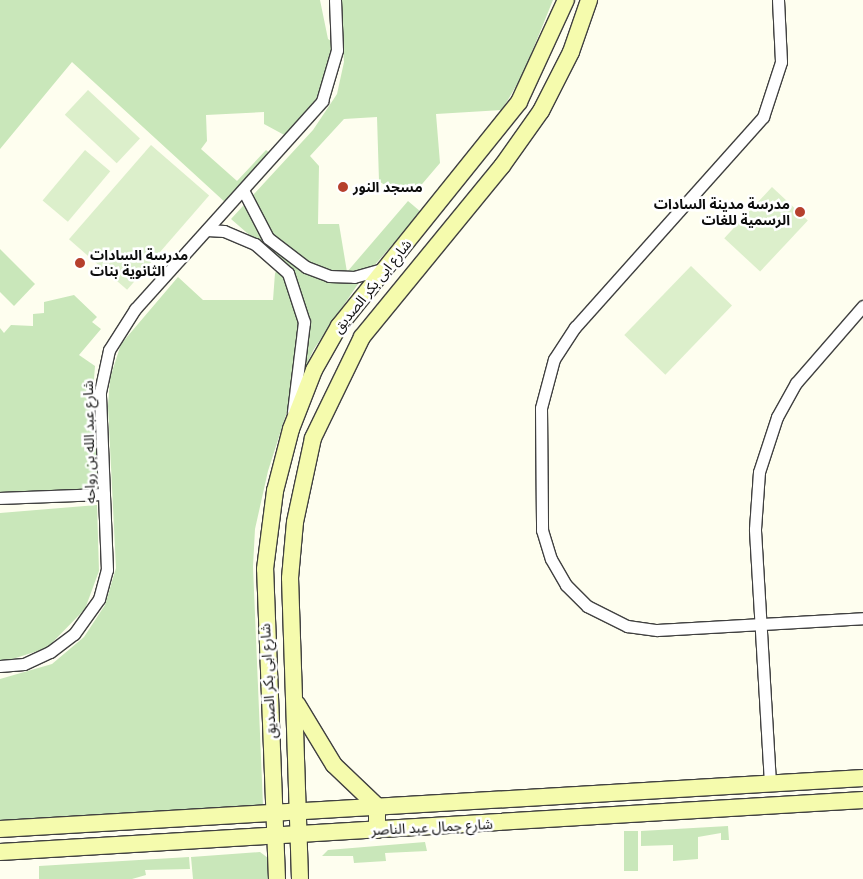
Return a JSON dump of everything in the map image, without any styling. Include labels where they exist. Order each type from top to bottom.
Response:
[{"type":"main road","name":"شارع ابى بكر الصديق","points":[[277,879],[265,569],[276,491],[291,429],[325,348],[385,268],[483,151],[531,81],[566,0]]},
{"type":"main road","name":"شارع ابى بكر الصديق","points":[[300,879],[294,697],[292,549],[304,469],[319,420],[350,356],[378,314],[502,166],[557,82],[589,0]]},
{"type":"main road","points":[[483,151],[502,166]]},
{"type":"main road","points":[[294,697],[328,757],[377,806],[378,830]]},
{"type":"main road","name":"شارع جمال عبد الناصر","points":[[0,829],[863,778]]},
{"type":"main road","name":"شارع جمال عبد الناصر","points":[[0,852],[863,800]]},
{"type":"street","name":"شارع عبد الله بن رواحه","points":[[0,666],[24,664],[50,652],[92,611],[108,570],[100,392],[109,350],[125,322],[314,113],[328,88],[337,50],[334,0]]},
{"type":"street","points":[[778,0],[780,62],[763,117],[567,337],[548,370],[540,408],[542,530],[557,572],[576,596],[613,621],[642,629],[863,618]]},
{"type":"street","points":[[243,190],[268,238],[306,267],[329,276],[354,277],[385,268]]},
{"type":"street","points":[[207,230],[224,230],[255,244],[288,273],[298,296],[304,322],[291,429]]},
{"type":"street","points":[[770,783],[755,510],[766,444],[796,383],[863,306]]},
{"type":"street","points":[[0,498],[104,494]]},
{"type":"green space","points":[[0,0],[320,0],[328,39],[337,45],[316,99],[288,137],[264,124],[264,112],[206,115],[207,141],[201,149],[237,181],[266,150],[270,153],[227,204],[72,62],[0,149]]},
{"type":"green space","points":[[340,0],[553,0],[523,74],[502,110],[436,114],[440,163],[417,190],[394,192],[379,181],[377,117],[344,119],[310,156],[319,166],[318,224],[339,224],[347,272],[408,201],[421,212],[358,284],[314,349],[294,390],[268,471],[255,529],[253,567],[263,805],[0,822],[0,679],[52,664],[84,637],[105,605],[116,568],[108,406],[110,378],[121,344],[178,277],[203,300],[273,300],[275,273],[283,264],[231,219],[313,130],[337,94],[344,62]]},
{"type":"green space","points":[[88,90],[140,138],[117,163],[65,115]]},
{"type":"green space","points":[[151,145],[209,196],[127,290],[69,239]]},
{"type":"green space","points":[[85,150],[110,171],[68,222],[43,201]]},
{"type":"green space","points":[[772,187],[808,220],[760,272],[724,238]]},
{"type":"green space","points":[[0,249],[35,284],[14,306],[0,292]]},
{"type":"green space","points":[[691,266],[732,306],[665,375],[624,335]]},
{"type":"green space","points":[[74,295],[97,317],[92,322],[101,329],[79,355],[95,366],[92,406],[99,489],[0,496],[0,328],[4,333],[11,325],[33,326],[33,314],[44,313],[44,302]]},
{"type":"green space","points":[[97,505],[99,571],[85,609],[47,648],[0,663],[0,513]]},
{"type":"green space","points":[[728,826],[729,840],[721,840],[721,833],[698,837],[698,859],[673,861],[673,845],[641,846],[641,831]]},
{"type":"green space","points":[[624,831],[638,831],[638,871],[624,871]]},
{"type":"green space","points":[[425,842],[427,851],[385,853],[386,861],[354,863],[353,856],[322,856],[328,850]]},
{"type":"green space","points":[[260,852],[268,858],[271,879],[193,879],[191,857]]},
{"type":"green space","points":[[189,857],[190,869],[145,870],[146,875],[132,879],[39,879],[39,866]]},
{"type":"place","name":"مسجد النور","points":[[343,187]]},
{"type":"place","name":"مدرسة مدينة السادات الرسمية للغات","points":[[800,212]]},
{"type":"place","name":"مدرسة السادات الثانوية بنات","points":[[80,263]]}]
